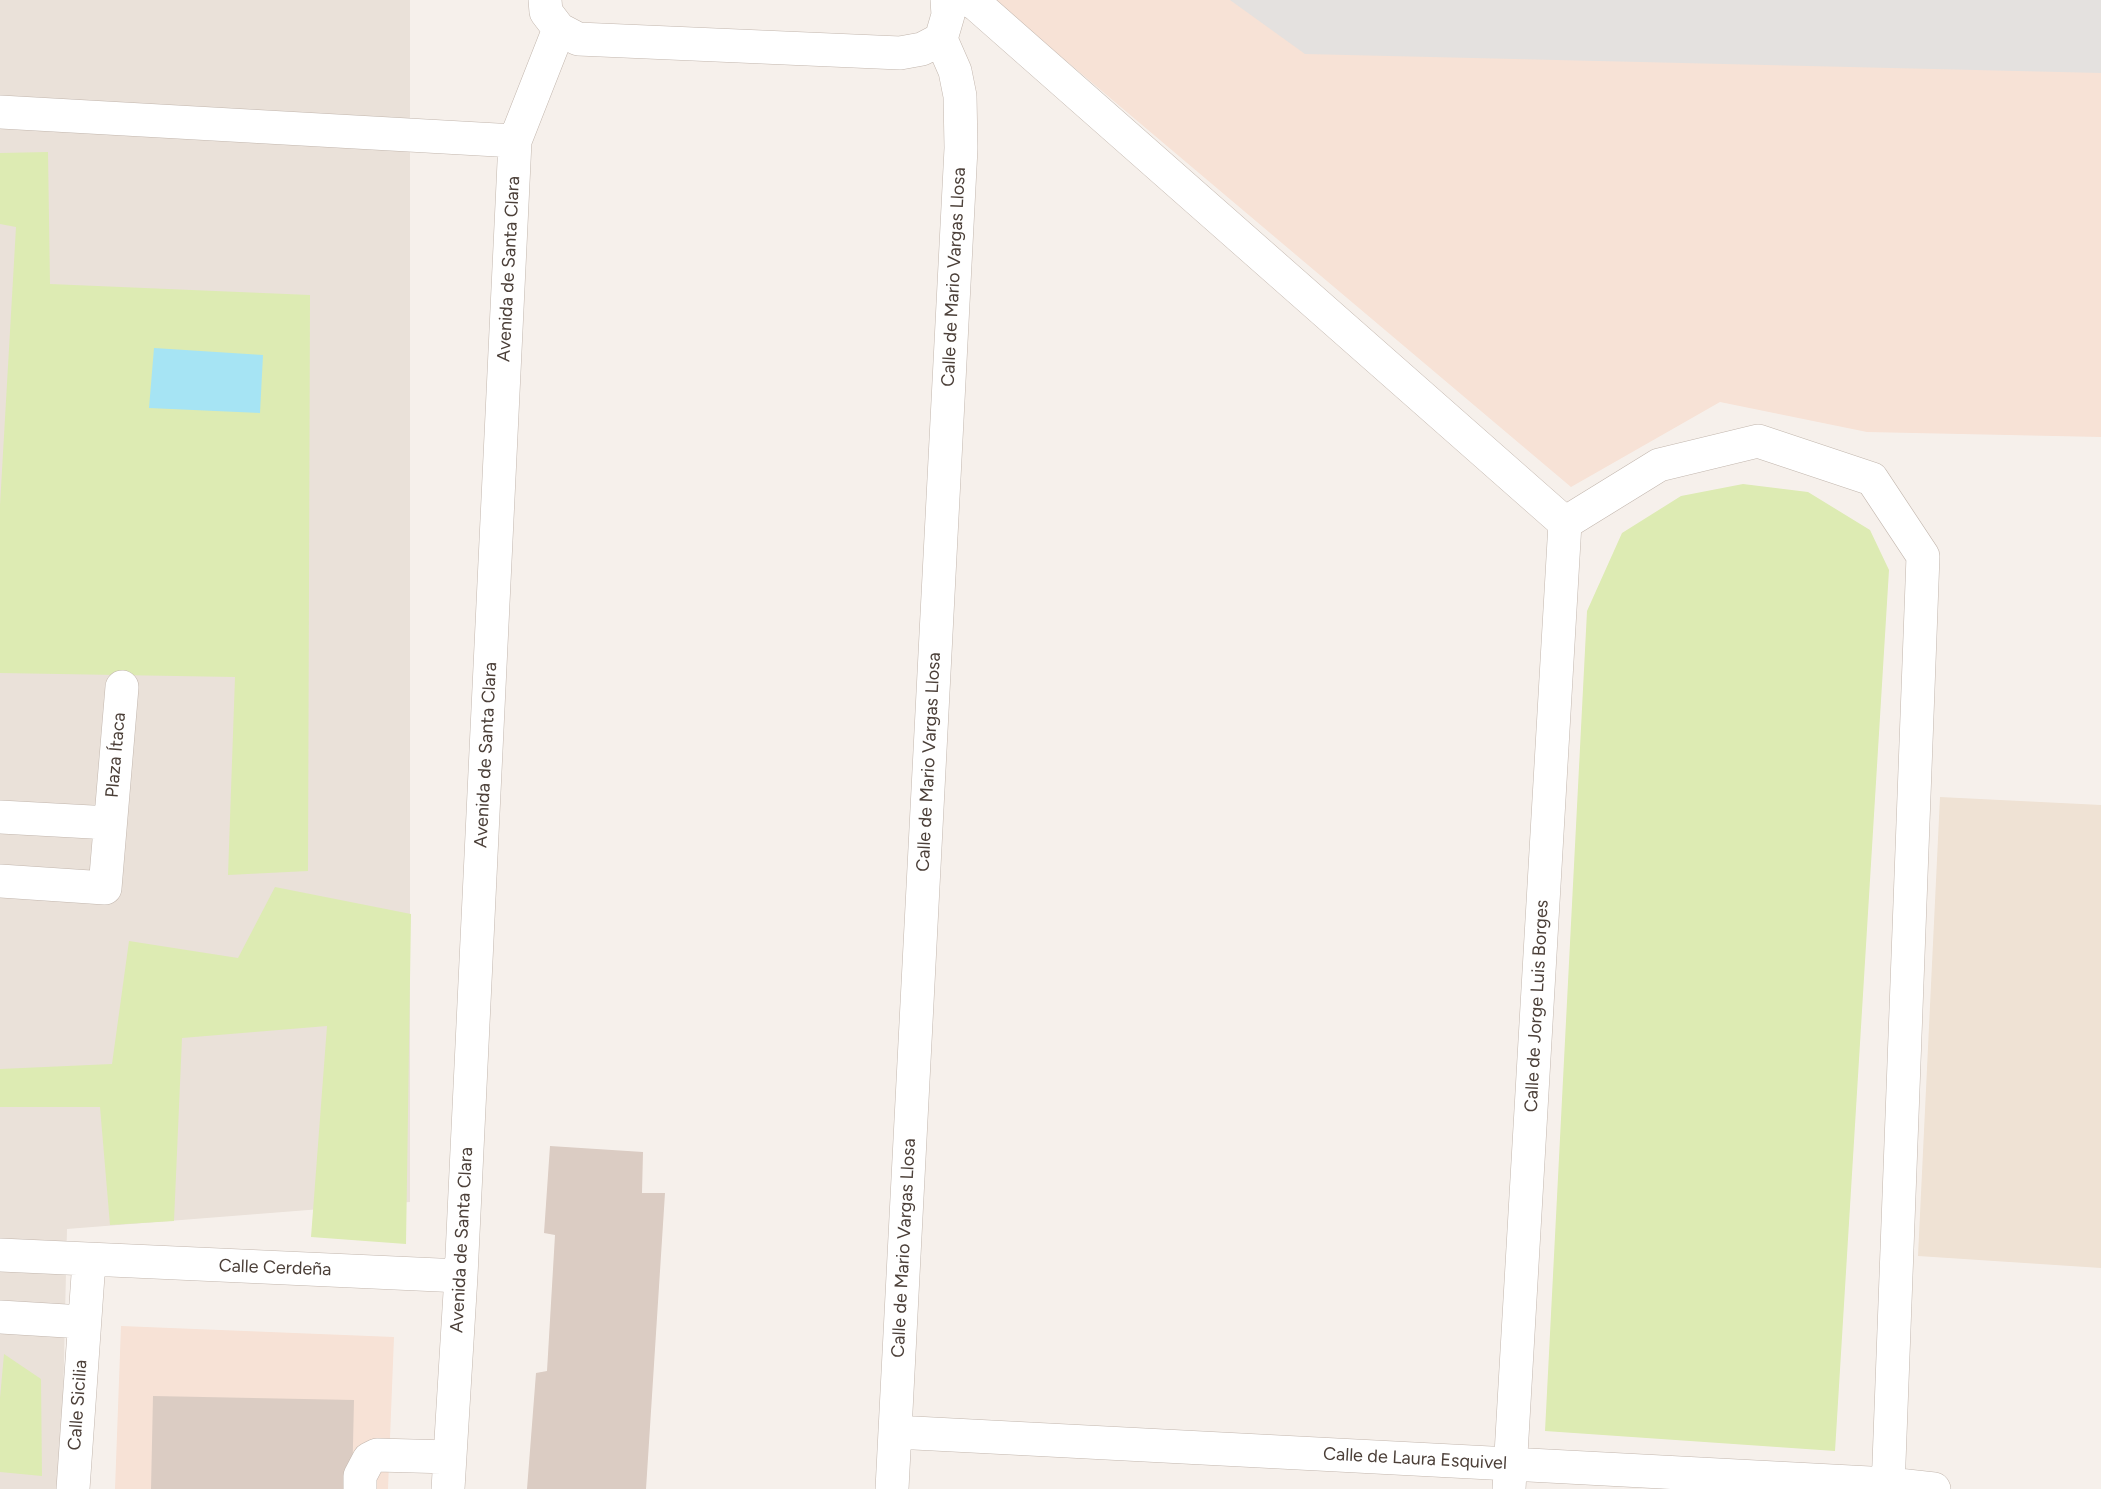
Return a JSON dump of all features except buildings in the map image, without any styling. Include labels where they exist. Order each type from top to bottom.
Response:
[{"type":"street","points":[[545,0],[546,12],[559,29],[578,39],[900,53],[922,49],[941,39],[948,15],[947,0]]},
{"type":"street","points":[[969,0],[1565,524],[1659,465],[1758,441],[1872,479],[1923,556],[1888,1487]]},
{"type":"street","name":"Avenida de Santa Clara","points":[[449,1473],[461,1276],[515,141],[559,29]]},
{"type":"street","name":"Calle de Mario Vargas Llosa","points":[[892,1489],[961,148],[960,96],[955,70],[941,39]]},
{"type":"street","points":[[1,112],[515,141]]},
{"type":"street","name":"Calle de Jorge Luis Borges","points":[[1509,1476],[1565,524]]},
{"type":"street","name":"Plaza Ítaca","points":[[0,881],[105,888],[122,687]]},
{"type":"street","name":"Plaza Ítaca","points":[[0,817],[110,823]]},
{"type":"street","name":"Calle Cerdeña","points":[[0,1255],[89,1261],[461,1276]]},
{"type":"street","name":"Calle Sicilia","points":[[73,1489],[89,1261]]},
{"type":"street","points":[[0,1317],[83,1322]]},
{"type":"street","name":"Calle de Laura Esquivel","points":[[895,1432],[1509,1476],[1934,1489]]},
{"type":"street","points":[[360,1489],[360,1476],[369,1459],[377,1455],[449,1473]]},
{"type":"shaded area","points":[[0,0],[410,0],[410,1202],[67,1229],[61,1489],[0,1489]]},
{"type":"shaded area","points":[[994,0],[2101,0],[2101,437],[1867,432],[1720,402],[1571,487]]},
{"type":"shaded area","points":[[1230,0],[2101,0],[2101,73],[1305,54]]},
{"type":"shaded area","points":[[1940,797],[2101,805],[2101,1268],[1918,1256]]},
{"type":"shaded area","points":[[121,1326],[394,1337],[388,1489],[115,1489]]},
{"type":"green space","points":[[48,152],[50,284],[310,295],[308,871],[228,875],[235,677],[0,673],[0,505],[16,227],[0,224],[0,153]]},
{"type":"green space","points":[[1743,484],[1808,492],[1870,530],[1889,570],[1835,1451],[1545,1431],[1587,611],[1622,533],[1681,496]]},
{"type":"green space","points":[[275,887],[411,914],[406,1244],[311,1237],[327,1026],[182,1038],[174,1221],[110,1225],[100,1107],[0,1107],[0,1069],[112,1064],[129,941],[238,958]]},
{"type":"green space","points":[[4,1354],[41,1379],[42,1476],[0,1472],[0,1398]]},
{"type":"water","points":[[154,348],[263,355],[260,413],[149,408]]}]
